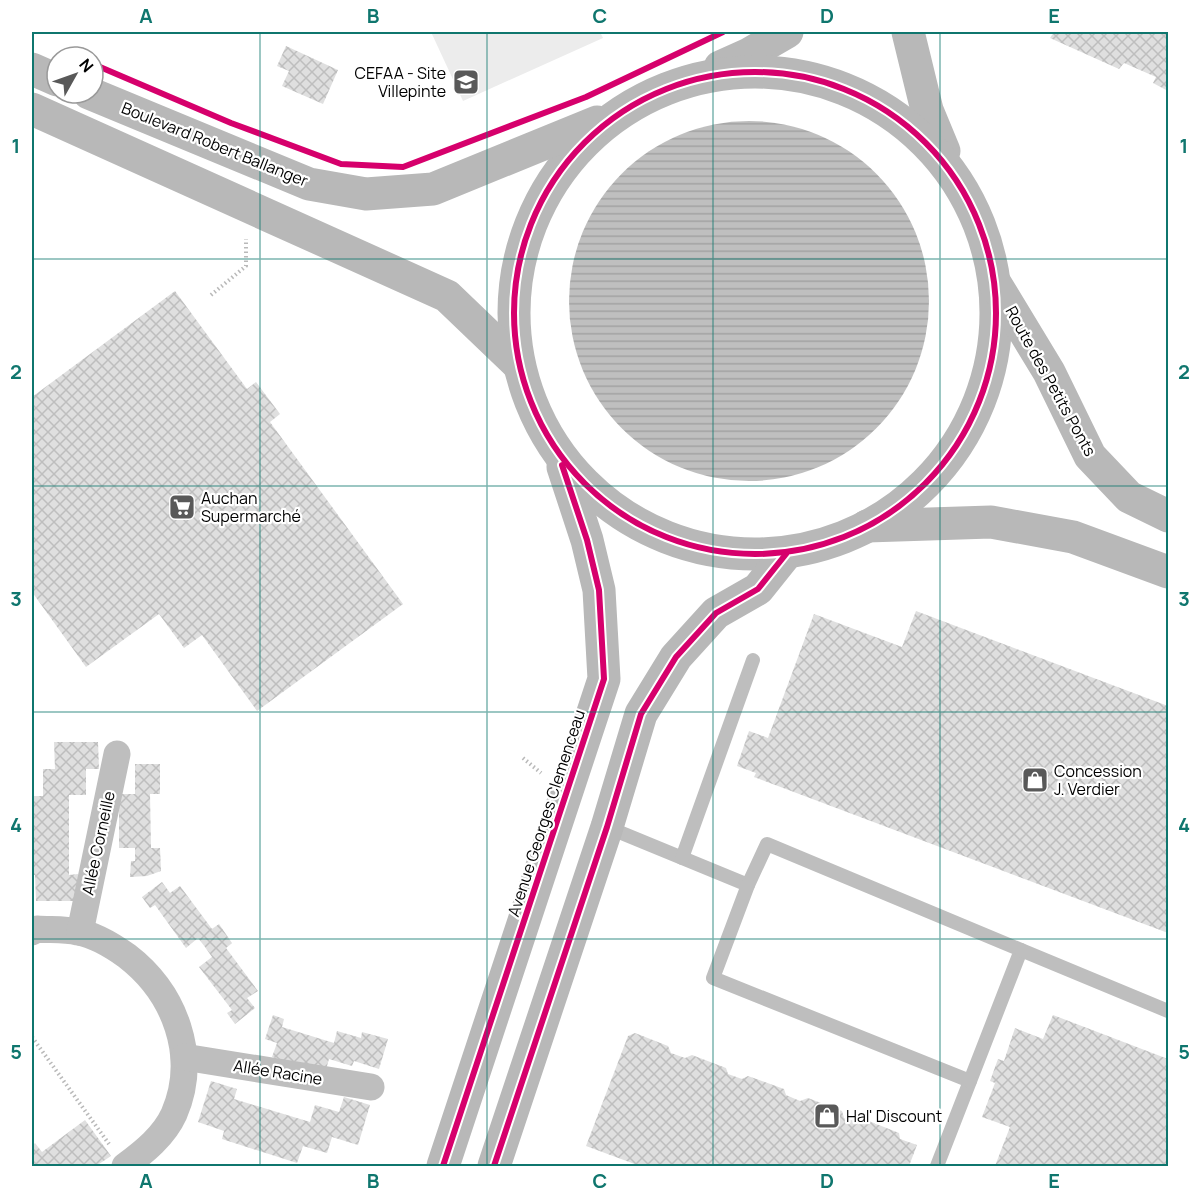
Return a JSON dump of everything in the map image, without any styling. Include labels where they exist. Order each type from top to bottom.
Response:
[{"type":"main road","points":[[787,32],[749,54],[651,95],[615,115],[574,152],[540,204],[520,257],[515,306],[518,364],[534,416],[561,462],[598,496],[640,527],[687,546],[735,557],[786,554],[828,544],[867,526],[913,492],[953,455],[981,400],[995,340],[995,283],[983,230],[955,177],[927,110],[908,32]]},
{"type":"main road","points":[[699,76],[750,70],[783,72],[825,81],[870,99],[917,130],[955,177]]},
{"type":"main road","name":"Boulevard Robert Ballanger","points":[[105,100],[309,184],[366,194],[433,189],[615,115]]},
{"type":"main road","points":[[32,109],[447,296],[518,364]]},
{"type":"main road","name":"Route des Petits Ponts","points":[[995,283],[1049,372],[1090,456],[1130,497],[1168,516]]},
{"type":"main road","name":"Avenue Georges Clemenceau","points":[[443,1167],[604,679],[599,590],[587,540],[561,462]]},
{"type":"main road","points":[[867,526],[991,522],[1073,537],[1168,572]]},
{"type":"main road","points":[[494,1167],[607,827],[641,714],[676,657],[716,613],[758,589],[786,554]]},
{"type":"street","name":"Allée Corneille","points":[[80,932],[117,754]]},
{"type":"street","points":[[32,932],[38,929],[80,932],[114,946],[147,972],[165,996],[179,1025],[184,1057],[182,1091],[173,1116],[156,1140],[125,1166]]},
{"type":"street","name":"Allée Racine","points":[[184,1057],[371,1087]]},
{"type":"lane","points":[[682,858],[753,660]]},
{"type":"lane","points":[[607,827],[748,885]]},
{"type":"lane","points":[[970,1081],[713,978],[748,885],[767,844],[1168,1011]]},
{"type":"lane","points":[[937,1167],[1021,950]]},
{"type":"path","points":[[211,295],[246,266],[247,206]]},
{"type":"path","points":[[32,1037],[125,1166]]},
{"type":"shaded area","points":[[431,32],[600,32],[603,38],[463,101]]},
{"type":"shaded area","points":[[749,121],[784,124],[818,134],[849,151],[876,174],[899,201],[916,232],[926,266],[929,301],[926,336],[916,370],[899,401],[876,428],[849,451],[818,468],[784,478],[749,481],[714,478],[680,468],[649,451],[622,428],[599,401],[582,370],[572,336],[569,301],[572,266],[582,232],[599,201],[622,174],[649,151],[680,134],[714,124]]},
{"type":"building","points":[[1054,32],[1168,32],[1168,91],[1153,83],[1156,77],[1124,63],[1119,69],[1050,38]]},
{"type":"building","points":[[286,46],[338,70],[323,104],[282,86],[289,71],[277,66]]},
{"type":"building","name":"Auchan Supermarché","points":[[175,291],[247,389],[256,382],[280,414],[270,422],[403,604],[257,711],[202,635],[184,648],[159,614],[86,667],[32,592],[32,397]]},
{"type":"building","points":[[916,611],[1168,706],[1168,933],[754,777],[756,773],[737,766],[749,731],[768,738],[814,614],[902,647]]},
{"type":"building","points":[[54,742],[98,742],[99,769],[86,769],[86,795],[69,795],[69,875],[78,874],[78,901],[36,901],[35,875],[32,875],[32,796],[43,796],[43,769],[55,769]]},
{"type":"building","points":[[135,764],[160,764],[160,794],[150,794],[151,848],[160,848],[161,871],[147,876],[130,877],[131,861],[135,861],[135,848],[119,848],[119,794],[135,794]]},
{"type":"building","points":[[162,882],[170,893],[180,886],[212,929],[219,924],[232,943],[226,948],[258,991],[247,998],[255,1008],[235,1024],[227,1013],[232,1010],[199,967],[212,957],[205,947],[198,938],[186,948],[155,905],[150,908],[142,897]]},
{"type":"building","points":[[273,1015],[284,1019],[282,1027],[334,1043],[337,1031],[361,1038],[362,1032],[388,1039],[379,1069],[354,1061],[352,1066],[329,1059],[325,1073],[272,1057],[277,1043],[265,1039]]},
{"type":"building","points":[[1053,1015],[1168,1059],[1168,1166],[995,1166],[1010,1127],[982,1117],[995,1083],[990,1081],[998,1059],[1004,1061],[1015,1028],[1043,1039]]},
{"type":"building","points":[[635,1033],[668,1046],[671,1053],[685,1058],[692,1055],[726,1068],[728,1074],[742,1079],[748,1076],[784,1089],[786,1095],[800,1101],[808,1098],[842,1111],[844,1118],[858,1122],[864,1119],[899,1133],[900,1139],[917,1145],[909,1166],[640,1166],[586,1146],[628,1036]]},
{"type":"building","points":[[211,1081],[237,1089],[234,1099],[310,1122],[315,1105],[339,1112],[344,1097],[370,1105],[358,1145],[332,1137],[327,1153],[303,1146],[297,1163],[222,1139],[224,1131],[198,1122]]},
{"type":"building","points":[[85,1120],[111,1156],[96,1166],[32,1166],[32,1146],[35,1143],[42,1152]]},
{"type":"cycle path","points":[[105,69],[231,123],[341,164],[403,167],[586,97],[723,32]]},
{"type":"cycle path","points":[[755,72],[802,76],[847,90],[889,112],[926,142],[956,179],[978,221],[992,266],[996,313],[992,360],[978,405],[956,447],[926,484],[889,514],[847,536],[802,550],[755,554],[708,550],[663,536],[621,514],[584,484],[554,447],[532,405],[518,360],[514,313],[518,266],[532,221],[554,179],[584,142],[621,112],[663,90],[708,76],[755,72]]},
{"type":"cycle path","points":[[443,1166],[604,679],[599,590],[587,540],[562,465]]},
{"type":"cycle path","points":[[494,1166],[607,827],[641,714],[676,657],[716,613],[758,589],[786,554]]},
{"type":"place","name":"CEFAA - Site Villepinte","points":[[466,82]]},
{"type":"place","name":"Auchan Supermarché","points":[[182,507]]},
{"type":"place","name":"Concession J. Verdier","points":[[1035,780]]},
{"type":"place","name":"Hal' Discount","points":[[827,1116]]}]
